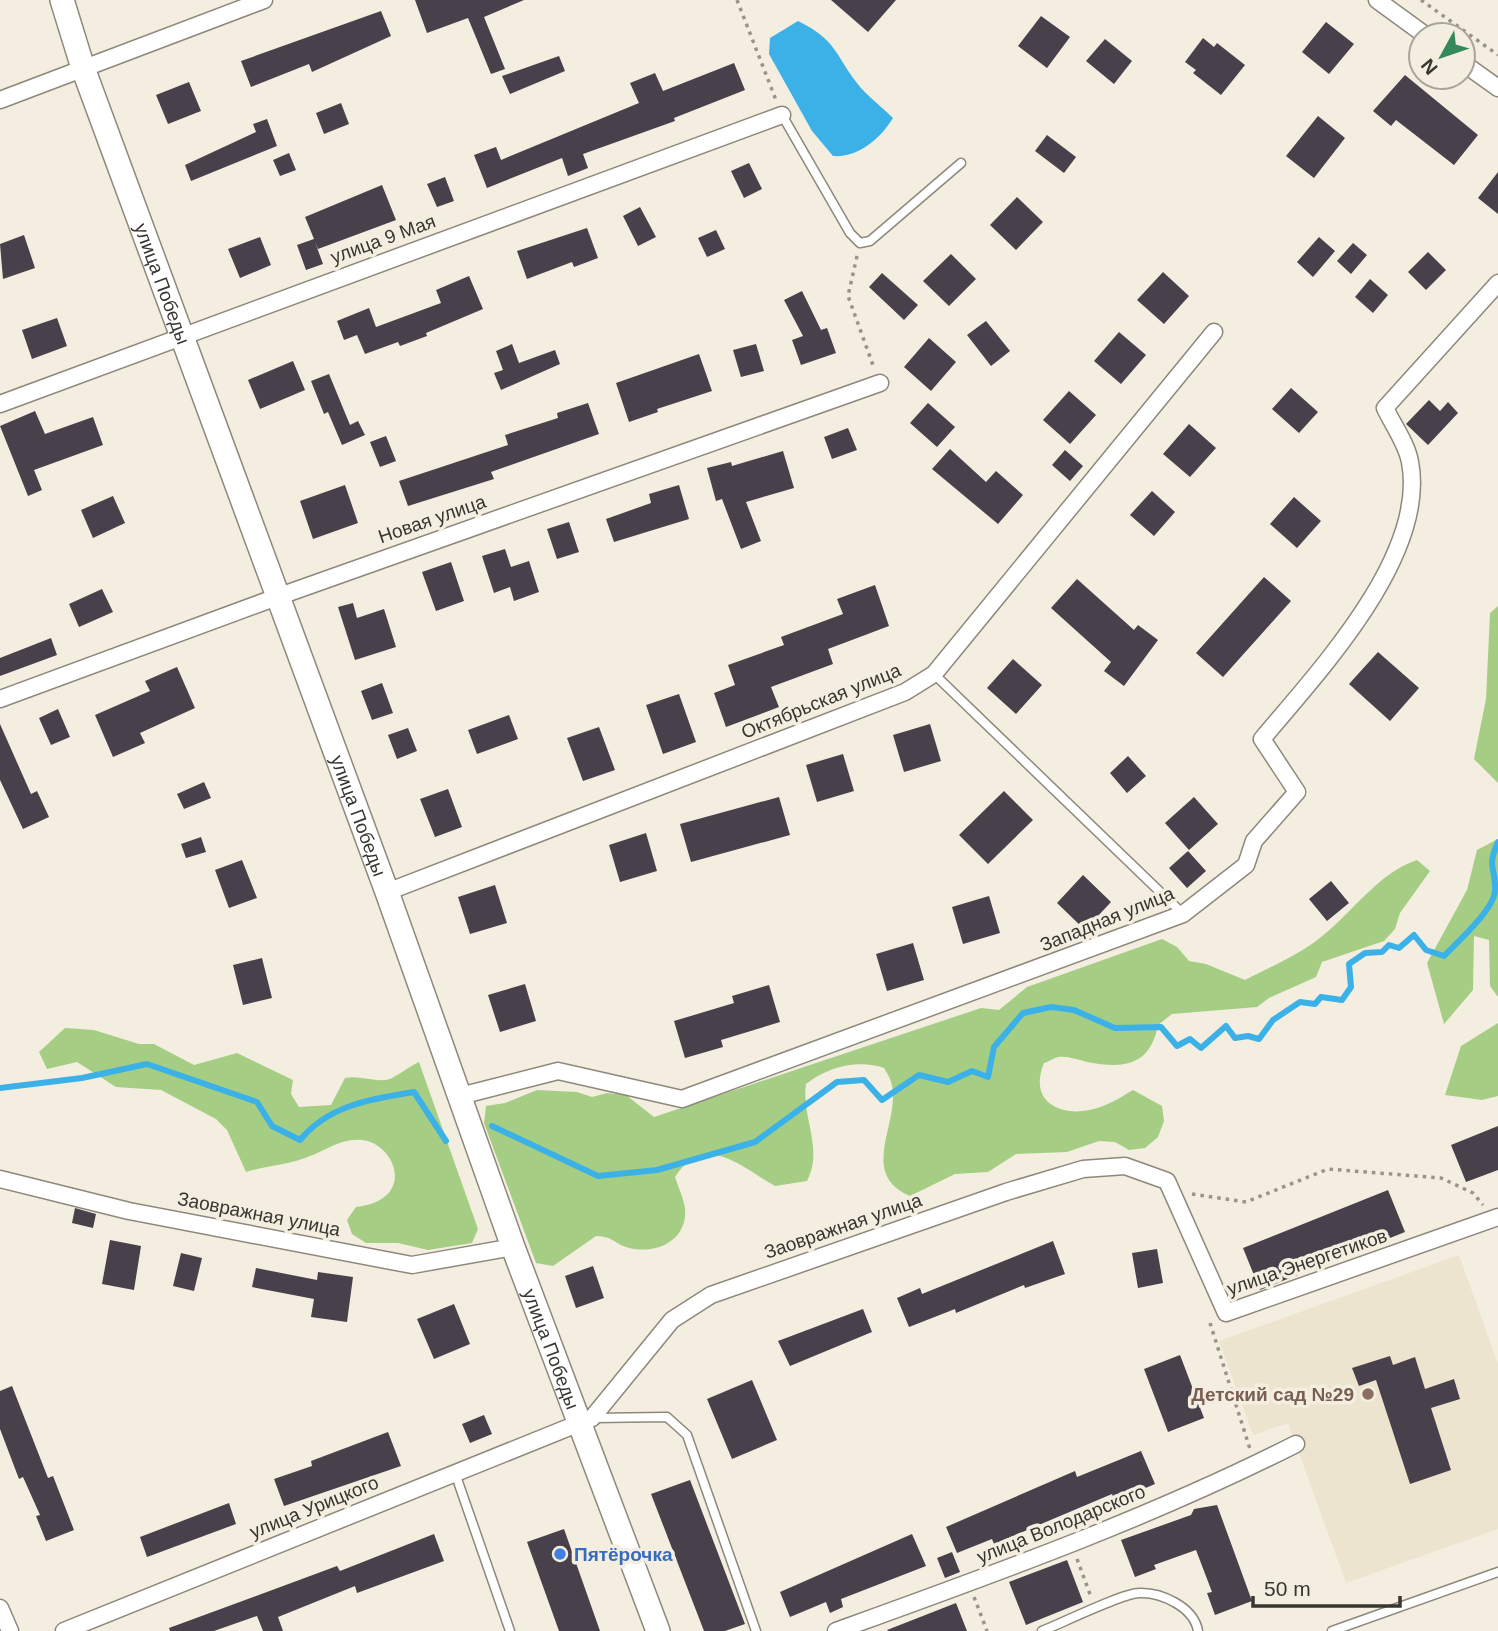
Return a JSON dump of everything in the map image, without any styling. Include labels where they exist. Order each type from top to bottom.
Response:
[{"type":"street","name":"улица Победы","points":[[62,0],[83,68],[276,597],[387,891],[513,1247],[586,1420],[658,1631]]},
{"type":"street","points":[[0,100],[264,0]]},
{"type":"street","points":[[1377,0],[1407,22]]},
{"type":"street","points":[[1477,73],[1498,89]]},
{"type":"street","name":"улица 9 Мая","points":[[0,404],[782,114]]},
{"type":"street","name":"Западная улица","points":[[460,1096],[558,1072],[682,1099],[1183,914],[1246,865],[1254,841],[1297,792],[1262,740],[1356,625],[1391,561],[1413,498],[1410,460],[1385,408],[1498,283]]},
{"type":"street","name":"Октябрьская улица","points":[[387,891],[905,692],[934,674],[1214,332]]},
{"type":"street","name":"Новая улица","points":[[0,699],[276,597],[880,383]]},
{"type":"street","name":"Заовражная улица","points":[[586,1420],[672,1320],[711,1294],[1006,1192],[1083,1170],[1125,1166],[1170,1187]]},
{"type":"street","name":"Заовражная улица","points":[[0,1179],[130,1211],[412,1265],[513,1247]]},
{"type":"street","name":"улица Энергетиков","points":[[1170,1187],[1226,1313],[1497,1221]]},
{"type":"street","name":"улица Урицкого","points":[[64,1631],[586,1420]]},
{"type":"street","name":"улица Володарского","points":[[836,1631],[968,1583],[1177,1501],[1296,1444]]},
{"type":"street","points":[[0,1608],[10,1631]]},
{"type":"lane","points":[[782,114],[850,233],[860,243],[870,241],[961,163]]},
{"type":"lane","points":[[934,674],[1183,914]]},
{"type":"lane","points":[[586,1420],[667,1417],[687,1435],[756,1631]]},
{"type":"lane","points":[[455,1473],[510,1631]]},
{"type":"lane","points":[[1332,1631],[1498,1572]]},
{"type":"lane","points":[[1042,1631],[1138,1592],[1175,1601],[1197,1623],[1198,1631]]},
{"type":"path","points":[[737,0],[782,114]]},
{"type":"path","points":[[1421,0],[1498,55]]},
{"type":"path","points":[[1432,0],[1434,9]]},
{"type":"path","points":[[860,243],[848,296],[880,383]]},
{"type":"path","points":[[1170,1187],[1246,1202],[1328,1169],[1441,1178],[1473,1193],[1497,1221]]},
{"type":"path","points":[[1226,1313],[1209,1321],[1255,1465]]},
{"type":"path","points":[[1072,1543],[1096,1609]]},
{"type":"path","points":[[968,1583],[987,1631]]},
{"type":"shaded area","name":"Детский сад №29","points":[[1459,1255],[1498,1364],[1498,1529],[1346,1583],[1288,1423],[1253,1435],[1219,1341]]},
{"type":"green space","points":[[1498,606],[1498,783],[1474,759],[1486,699],[1490,613]]},
{"type":"green space","points":[[1498,839],[1498,997],[1490,986],[1489,940],[1474,936],[1473,990],[1444,1024],[1427,963],[1467,890],[1477,850]]},
{"type":"green space","points":[[1417,860],[1430,871],[1400,913],[1395,929],[1384,941],[1322,962],[1316,977],[1269,998],[1257,1007],[1172,1014],[1158,1025],[1149,1049],[1133,1062],[1113,1065],[1062,1057],[1044,1063],[1040,1078],[1041,1090],[1046,1100],[1054,1106],[1065,1110],[1090,1110],[1133,1090],[1162,1106],[1164,1121],[1158,1137],[1145,1148],[1129,1150],[1115,1142],[1099,1141],[1067,1152],[1016,1154],[988,1172],[955,1174],[910,1196],[894,1186],[886,1174],[883,1160],[893,1097],[889,1076],[884,1068],[874,1065],[844,1066],[824,1073],[806,1084],[806,1108],[813,1145],[812,1169],[807,1181],[775,1186],[723,1157],[698,1156],[687,1163],[675,1177],[685,1209],[681,1230],[675,1237],[658,1247],[637,1249],[596,1236],[553,1266],[536,1263],[484,1123],[486,1106],[505,1103],[537,1090],[577,1092],[592,1097],[607,1093],[626,1095],[654,1117],[981,1008],[999,1010],[1027,987],[1162,939],[1177,947],[1189,961],[1206,964],[1245,980],[1312,943],[1333,927],[1378,883]]},
{"type":"green space","points":[[1498,1023],[1498,1096],[1482,1100],[1445,1095],[1461,1046]]},
{"type":"green space","points":[[65,1028],[94,1030],[139,1044],[154,1044],[194,1065],[237,1053],[293,1080],[291,1094],[299,1107],[331,1105],[345,1078],[390,1079],[419,1062],[478,1229],[472,1243],[428,1250],[398,1243],[366,1243],[352,1234],[347,1220],[356,1207],[375,1202],[388,1194],[394,1184],[395,1172],[384,1151],[374,1143],[362,1140],[346,1141],[298,1160],[246,1172],[227,1130],[216,1119],[161,1090],[116,1087],[77,1062],[47,1069],[39,1052]]},
{"type":"water","points":[[798,21],[829,43],[861,88],[893,118],[875,140],[851,154],[833,156],[812,131],[769,54],[770,38]]},
{"type":"building","points":[[415,0],[524,0],[484,17],[505,69],[491,74],[468,18],[427,33]]},
{"type":"building","points":[[831,0],[896,0],[868,32]]},
{"type":"building","points":[[381,11],[391,36],[312,72],[309,64],[251,87],[241,61]]},
{"type":"building","points":[[1041,16],[1070,37],[1047,68],[1018,46]]},
{"type":"building","points":[[1326,22],[1354,44],[1329,74],[1302,52]]},
{"type":"building","points":[[1203,38],[1214,47],[1217,43],[1245,65],[1221,95],[1193,73],[1196,70],[1185,62]]},
{"type":"building","points":[[1105,39],[1132,61],[1114,84],[1086,61]]},
{"type":"building","points":[[559,56],[565,71],[510,94],[502,76]]},
{"type":"building","points":[[734,63],[745,90],[674,118],[675,121],[583,154],[588,168],[568,176],[562,158],[487,188],[474,155],[496,147],[501,160],[639,103],[630,83],[655,73],[663,91]]},
{"type":"building","points":[[1405,75],[1407,91],[1424,91],[1478,135],[1454,165],[1396,120],[1391,126],[1373,111]]},
{"type":"building","points":[[189,82],[201,111],[168,124],[156,95]]},
{"type":"building","points":[[341,103],[349,124],[324,134],[316,113]]},
{"type":"building","points":[[1318,116],[1345,138],[1314,178],[1286,156]]},
{"type":"building","points":[[267,119],[277,146],[191,181],[185,165],[256,132],[253,124]]},
{"type":"building","points":[[1047,135],[1076,157],[1064,173],[1035,151]]},
{"type":"building","points":[[289,153],[296,170],[280,176],[273,160]]},
{"type":"building","points":[[749,163],[762,189],[744,198],[731,171]]},
{"type":"building","points":[[1498,172],[1498,214],[1478,198]]},
{"type":"building","points":[[445,177],[454,201],[437,207],[427,184]]},
{"type":"building","points":[[382,185],[396,220],[318,249],[315,242],[323,264],[306,270],[297,245],[314,239],[305,217]]},
{"type":"building","points":[[1017,197],[1043,222],[1016,250],[990,225]]},
{"type":"building","points":[[640,207],[656,237],[638,246],[623,216]]},
{"type":"building","points":[[587,228],[598,258],[574,267],[572,262],[527,279],[517,251]]},
{"type":"building","points":[[716,230],[725,249],[707,257],[698,238]]},
{"type":"building","points":[[24,235],[35,268],[3,279],[0,244]]},
{"type":"building","points":[[260,237],[271,265],[240,278],[228,249]]},
{"type":"building","points":[[1319,237],[1335,251],[1313,277],[1297,262]]},
{"type":"building","points":[[1353,243],[1367,255],[1351,274],[1337,261]]},
{"type":"building","points":[[1428,252],[1446,270],[1426,290],[1408,272]]},
{"type":"building","points":[[951,254],[976,279],[949,306],[923,281]]},
{"type":"building","points":[[1163,272],[1189,296],[1164,324],[1137,300]]},
{"type":"building","points":[[882,273],[918,305],[904,320],[869,287]]},
{"type":"building","points":[[469,276],[483,309],[426,333],[427,336],[400,346],[398,342],[365,354],[357,335],[344,340],[337,321],[369,308],[376,327],[441,303],[436,290]]},
{"type":"building","points":[[1370,279],[1388,295],[1373,313],[1355,297]]},
{"type":"building","points":[[802,291],[821,330],[827,328],[836,353],[801,365],[792,340],[803,336],[784,300]]},
{"type":"building","points":[[57,318],[67,346],[32,359],[22,330]]},
{"type":"building","points":[[986,321],[1010,351],[991,366],[967,335]]},
{"type":"building","points":[[1119,332],[1146,355],[1121,384],[1094,361]]},
{"type":"building","points":[[929,338],[956,362],[931,391],[904,367]]},
{"type":"building","points":[[512,344],[519,363],[555,350],[560,364],[501,390],[494,373],[503,370],[496,351]]},
{"type":"building","points":[[756,344],[764,371],[741,377],[733,350]]},
{"type":"building","points":[[699,354],[712,391],[657,409],[658,412],[629,422],[616,383]]},
{"type":"building","points":[[293,361],[305,390],[260,409],[248,380]]},
{"type":"building","points":[[329,374],[350,425],[358,421],[365,435],[342,445],[328,412],[324,414],[311,381]]},
{"type":"building","points":[[1291,388],[1318,412],[1299,433],[1272,409]]},
{"type":"building","points":[[1069,391],[1096,415],[1070,444],[1043,420]]},
{"type":"building","points":[[1429,400],[1440,411],[1448,402],[1458,413],[1428,445],[1406,424]]},
{"type":"building","points":[[588,403],[599,434],[491,472],[494,479],[408,506],[399,481],[508,445],[505,435],[558,418],[557,413]]},
{"type":"building","points":[[928,403],[955,427],[937,447],[910,423]]},
{"type":"building","points":[[35,411],[45,434],[93,417],[103,445],[34,470],[42,490],[28,496],[0,426]]},
{"type":"building","points":[[1189,424],[1216,448],[1190,477],[1163,454]]},
{"type":"building","points":[[848,428],[857,450],[832,459],[824,437]]},
{"type":"building","points":[[386,436],[396,461],[380,467],[370,442]]},
{"type":"building","points":[[950,449],[986,482],[996,471],[1023,495],[998,524],[932,469]]},
{"type":"building","points":[[1065,450],[1083,466],[1070,481],[1052,465]]},
{"type":"building","points":[[783,451],[794,488],[746,502],[761,541],[741,549],[722,499],[716,501],[707,468],[731,462],[732,466]]},
{"type":"building","points":[[345,485],[358,523],[313,539],[300,501]]},
{"type":"building","points":[[679,485],[689,519],[614,542],[606,519],[651,503],[649,494]]},
{"type":"building","points":[[1152,491],[1175,512],[1154,536],[1130,515]]},
{"type":"building","points":[[113,496],[125,523],[93,538],[81,510]]},
{"type":"building","points":[[1294,497],[1321,521],[1297,548],[1270,524]]},
{"type":"building","points":[[569,522],[579,552],[557,559],[547,529]]},
{"type":"building","points":[[505,549],[511,567],[529,561],[539,592],[514,601],[510,587],[494,593],[482,556]]},
{"type":"building","points":[[451,562],[464,601],[436,611],[422,572]]},
{"type":"building","points":[[1264,577],[1291,601],[1223,677],[1196,653]]},
{"type":"building","points":[[1077,579],[1134,630],[1138,625],[1158,640],[1124,686],[1104,671],[1111,662],[1051,608]]},
{"type":"building","points":[[875,585],[889,626],[828,649],[833,664],[771,687],[779,707],[726,727],[714,693],[735,685],[728,665],[784,645],[781,637],[843,614],[837,599]]},
{"type":"building","points":[[102,589],[113,612],[79,627],[69,604]]},
{"type":"building","points":[[353,603],[357,618],[384,609],[396,647],[355,660],[338,607]]},
{"type":"building","points":[[51,638],[57,655],[0,676],[0,658]]},
{"type":"building","points":[[1378,652],[1419,688],[1390,721],[1349,684]]},
{"type":"building","points":[[1013,659],[1042,685],[1016,714],[987,688]]},
{"type":"building","points":[[177,667],[195,708],[140,733],[145,743],[113,757],[95,715],[150,691],[145,681]]},
{"type":"building","points":[[382,683],[393,713],[372,720],[361,691]]},
{"type":"building","points":[[679,694],[696,742],[663,754],[646,705]]},
{"type":"building","points":[[58,709],[70,737],[51,745],[39,718]]},
{"type":"building","points":[[509,715],[518,739],[477,754],[468,730]]},
{"type":"building","points":[[0,724],[31,794],[37,791],[49,817],[23,829],[0,780]]},
{"type":"building","points":[[930,724],[941,761],[904,772],[893,735]]},
{"type":"building","points":[[599,727],[615,770],[583,781],[567,738]]},
{"type":"building","points":[[408,728],[417,751],[397,759],[388,735]]},
{"type":"building","points":[[843,754],[854,791],[817,802],[806,765]]},
{"type":"building","points":[[1128,756],[1146,776],[1127,793],[1110,773]]},
{"type":"building","points":[[204,782],[211,798],[184,809],[177,794]]},
{"type":"building","points":[[448,789],[462,827],[435,837],[420,799]]},
{"type":"building","points":[[1004,791],[1033,820],[988,864],[959,835]]},
{"type":"building","points":[[779,797],[790,835],[691,862],[680,824]]},
{"type":"building","points":[[1194,797],[1218,824],[1189,850],[1165,823]]},
{"type":"building","points":[[646,833],[657,871],[620,882],[609,845]]},
{"type":"building","points":[[201,837],[206,852],[186,858],[181,844]]},
{"type":"building","points":[[1188,851],[1206,871],[1187,888],[1169,868]]},
{"type":"building","points":[[242,860],[257,898],[229,908],[215,870]]},
{"type":"building","points":[[1083,875],[1111,902],[1085,930],[1057,903]]},
{"type":"building","points":[[1331,881],[1349,903],[1327,921],[1309,899]]},
{"type":"building","points":[[495,885],[507,923],[470,934],[458,897]]},
{"type":"building","points":[[989,896],[1000,933],[963,944],[952,907]]},
{"type":"building","points":[[913,943],[924,980],[887,991],[876,954]]},
{"type":"building","points":[[262,958],[272,998],[243,1005],[233,965]]},
{"type":"building","points":[[525,984],[536,1021],[500,1032],[488,995]]},
{"type":"building","points":[[769,985],[780,1022],[721,1040],[723,1047],[685,1058],[674,1021],[734,1003],[732,996]]},
{"type":"building","points":[[1498,1126],[1498,1170],[1466,1182],[1451,1145]]},
{"type":"building","points":[[1388,1190],[1405,1232],[1260,1290],[1243,1248]]},
{"type":"building","points":[[75,1208],[96,1214],[93,1228],[72,1223]]},
{"type":"building","points":[[110,1240],[141,1246],[134,1290],[102,1284]]},
{"type":"building","points":[[1053,1241],[1065,1274],[1025,1288],[1024,1285],[956,1313],[955,1309],[909,1327],[897,1298],[920,1288],[922,1294]]},
{"type":"building","points":[[1157,1249],[1163,1283],[1138,1288],[1132,1253]]},
{"type":"building","points":[[181,1253],[202,1258],[194,1291],[173,1286]]},
{"type":"building","points":[[593,1266],[604,1298],[576,1308],[565,1276]]},
{"type":"building","points":[[256,1268],[317,1280],[318,1272],[353,1277],[347,1322],[311,1317],[314,1299],[252,1287]]},
{"type":"building","points":[[454,1304],[470,1344],[434,1359],[417,1319]]},
{"type":"building","points":[[863,1309],[872,1332],[790,1366],[778,1341]]},
{"type":"building","points":[[1180,1355],[1204,1418],[1168,1432],[1144,1369]]},
{"type":"building","points":[[1390,1356],[1393,1365],[1415,1357],[1425,1389],[1454,1379],[1460,1399],[1431,1408],[1451,1470],[1410,1484],[1376,1380],[1359,1386],[1352,1368]]},
{"type":"building","points":[[752,1380],[777,1440],[732,1459],[707,1399]]},
{"type":"building","points":[[12,1386],[48,1478],[53,1476],[74,1530],[46,1541],[36,1516],[40,1515],[23,1477],[19,1479],[0,1429],[0,1391]]},
{"type":"building","points":[[484,1415],[492,1434],[470,1443],[462,1424]]},
{"type":"building","points":[[388,1432],[401,1466],[284,1506],[274,1479],[312,1466],[311,1461]]},
{"type":"building","points":[[1141,1451],[1155,1484],[1115,1501],[1112,1494],[994,1544],[992,1539],[957,1553],[946,1527],[1075,1471],[1077,1477]]},
{"type":"building","points":[[690,1480],[745,1624],[725,1631],[704,1631],[651,1494]]},
{"type":"building","points":[[229,1503],[236,1524],[147,1557],[140,1537]]},
{"type":"building","points":[[1217,1505],[1252,1601],[1215,1615],[1207,1593],[1212,1592],[1196,1550],[1154,1565],[1156,1569],[1135,1577],[1121,1540],[1191,1515],[1194,1509]]},
{"type":"building","points":[[564,1529],[600,1631],[559,1631],[527,1542]]},
{"type":"building","points":[[434,1534],[444,1561],[357,1593],[355,1586],[278,1617],[283,1631],[263,1631],[257,1616],[214,1631],[170,1631],[169,1628],[337,1566],[340,1571]]},
{"type":"building","points":[[912,1534],[926,1566],[841,1599],[843,1607],[830,1613],[826,1602],[790,1617],[780,1592]]},
{"type":"building","points":[[952,1552],[960,1572],[945,1578],[937,1558]]},
{"type":"building","points":[[1067,1560],[1083,1602],[1026,1625],[1009,1582]]},
{"type":"building","points":[[956,1603],[967,1631],[887,1630]]},
{"type":"waterway","points":[[492,1126],[598,1176],[657,1170],[755,1142],[837,1082],[864,1080],[882,1100],[919,1075],[948,1082],[972,1071],[988,1077],[994,1047],[1023,1013],[1051,1007],[1074,1010],[1115,1028],[1161,1027],[1177,1046],[1190,1039],[1201,1048],[1226,1026],[1235,1038],[1248,1036],[1259,1039],[1273,1020],[1300,1002],[1315,1004],[1321,997],[1342,1000],[1351,987],[1349,964],[1365,953],[1382,952],[1389,945],[1399,948],[1414,935],[1426,950],[1444,956],[1482,916],[1493,898],[1495,882],[1492,863],[1498,842]]},
{"type":"waterway","points":[[0,1088],[82,1078],[147,1064],[257,1102],[272,1126],[300,1140],[311,1128],[337,1111],[367,1101],[414,1092],[446,1141]]},
{"type":"place","name":"Детский сад №29","points":[[1368,1394]]},
{"type":"place","name":"Пятёрочка","points":[[560,1554]]}]
